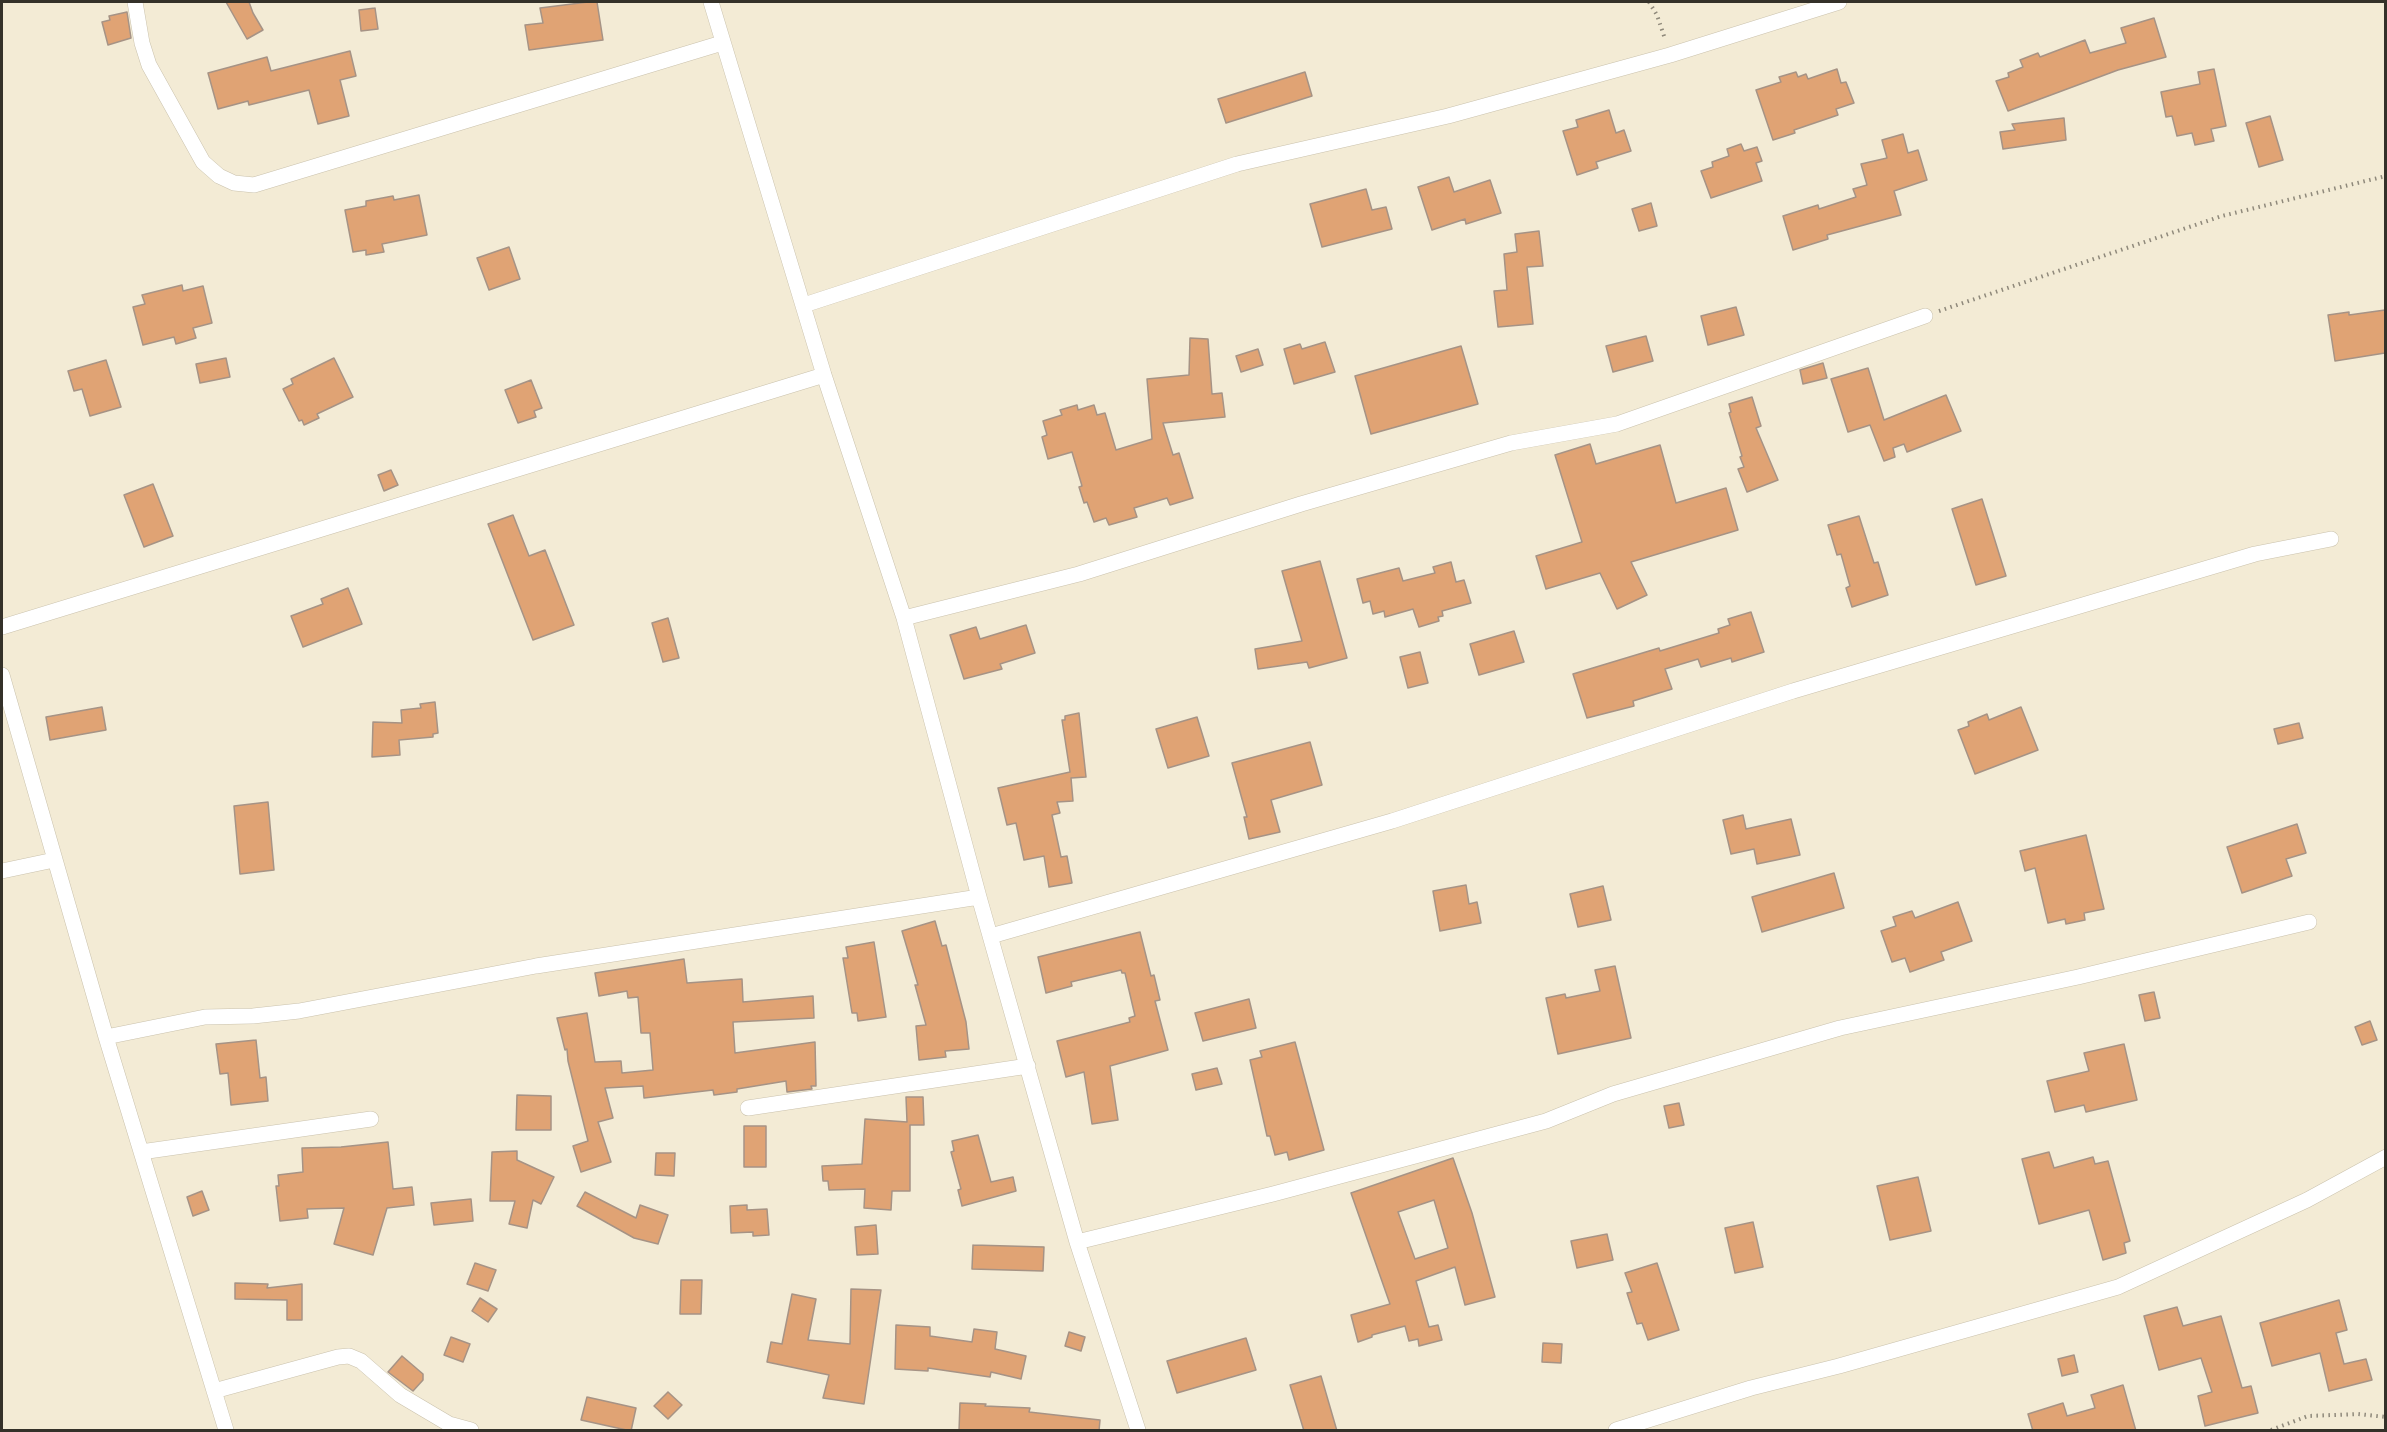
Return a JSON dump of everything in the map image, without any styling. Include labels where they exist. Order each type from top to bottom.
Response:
[{"type":"street","points":[[135,2],[142,43],[149,65],[203,162],[219,176],[234,183],[254,185],[722,43]]},
{"type":"street","points":[[711,2],[824,375],[904,618],[979,897],[1077,1242],[1138,1431]]},
{"type":"street","points":[[804,305],[1237,164],[1448,116],[1670,55],[1839,2]]},
{"type":"street","points":[[904,618],[1079,574],[1301,504],[1512,443],[1617,424],[1925,316]]},
{"type":"street","points":[[2,627],[824,375]]},
{"type":"street","points":[[991,936],[1392,821],[1793,691],[2255,554],[2331,539]]},
{"type":"street","points":[[2,675],[106,1037],[226,1431]]},
{"type":"street","points":[[2,871],[54,860]]},
{"type":"street","points":[[106,1037],[204,1017],[253,1016],[299,1011],[536,966],[979,897]]},
{"type":"street","points":[[1077,1242],[1273,1194],[1546,1121],[1613,1094],[1840,1028],[2078,977],[2308,922]]},
{"type":"street","points":[[748,1108],[1028,1066]]},
{"type":"street","points":[[141,1152],[371,1119]]},
{"type":"street","points":[[1616,1431],[1751,1388],[1839,1366],[2118,1287],[2307,1200],[2385,1157]]},
{"type":"street","points":[[214,1391],[338,1357],[350,1356],[361,1361],[400,1395],[449,1424],[471,1431]]},
{"type":"path","points":[[1649,2],[1657,15],[1670,55]]},
{"type":"path","points":[[1925,316],[2223,216],[2385,176]]},
{"type":"path","points":[[2271,1431],[2308,1416],[2358,1414],[2385,1418]]},
{"type":"building","points":[[226,2],[249,2],[263,30],[247,39]]},
{"type":"building","points":[[597,2],[603,40],[529,50],[525,25],[543,23],[540,8]]},
{"type":"building","points":[[375,8],[378,29],[361,31],[359,10]]},
{"type":"building","points":[[127,12],[131,38],[108,45],[102,22],[110,20],[109,16]]},
{"type":"building","points":[[2154,18],[2166,57],[2118,70],[2008,111],[1996,81],[2009,77],[2008,73],[2023,67],[2020,60],[2038,53],[2040,57],[2085,40],[2090,53],[2126,43],[2121,28]]},
{"type":"building","points":[[350,51],[356,76],[340,80],[349,116],[318,124],[309,90],[249,105],[248,101],[218,109],[208,73],[267,57],[271,71]]},
{"type":"building","points":[[1837,69],[1841,83],[1846,82],[1854,103],[1836,109],[1838,115],[1773,140],[1756,90],[1781,82],[1779,77],[1796,72],[1798,77],[1806,74],[1808,79]]},
{"type":"building","points":[[2214,69],[2226,126],[2211,129],[2214,141],[2195,145],[2192,133],[2177,136],[2172,116],[2166,117],[2161,92],[2200,84],[2198,72]]},
{"type":"building","points":[[1305,72],[1312,96],[1226,123],[1218,99]]},
{"type":"building","points":[[1609,110],[1616,133],[1624,130],[1631,151],[1596,162],[1598,168],[1577,175],[1563,131],[1578,127],[1576,120]]},
{"type":"building","points":[[2270,116],[2283,160],[2259,167],[2246,123]]},
{"type":"building","points":[[2064,118],[2066,140],[2003,149],[2000,132],[2015,130],[2012,124]]},
{"type":"building","points":[[1903,134],[1908,153],[1918,150],[1927,180],[1894,191],[1901,215],[1827,235],[1828,239],[1793,250],[1783,216],[1818,205],[1819,209],[1856,197],[1853,189],[1867,185],[1861,164],[1887,158],[1882,140]]},
{"type":"building","points":[[1741,144],[1744,151],[1757,147],[1762,161],[1756,163],[1762,181],[1711,198],[1701,171],[1713,167],[1712,162],[1729,156],[1727,149]]},
{"type":"building","points":[[1449,177],[1454,192],[1490,180],[1501,213],[1466,224],[1465,219],[1432,230],[1418,187]]},
{"type":"building","points":[[1366,189],[1372,210],[1386,207],[1392,229],[1322,247],[1310,204]]},
{"type":"building","points":[[419,195],[427,235],[382,244],[384,252],[366,255],[366,250],[353,252],[345,210],[366,206],[366,201],[393,196],[394,200]]},
{"type":"building","points":[[1651,203],[1657,226],[1639,231],[1632,209]]},
{"type":"building","points":[[1539,231],[1543,266],[1527,267],[1533,324],[1498,327],[1494,291],[1507,290],[1504,254],[1517,252],[1515,234]]},
{"type":"building","points":[[509,247],[520,279],[489,290],[477,258]]},
{"type":"building","points":[[182,285],[183,291],[203,286],[212,323],[193,328],[196,338],[176,344],[174,337],[143,345],[133,307],[145,304],[142,295]]},
{"type":"building","points":[[1736,307],[1744,335],[1708,345],[1701,316]]},
{"type":"building","points":[[2385,310],[2385,353],[2335,361],[2328,315],[2349,312],[2349,315]]},
{"type":"building","points":[[1646,336],[1653,361],[1613,372],[1606,346]]},
{"type":"building","points":[[1190,338],[1208,339],[1212,394],[1222,393],[1225,417],[1163,423],[1173,455],[1179,453],[1193,498],[1170,505],[1167,498],[1134,508],[1137,517],[1109,525],[1106,518],[1094,522],[1087,502],[1084,503],[1079,487],[1082,486],[1072,452],[1048,459],[1042,437],[1047,435],[1043,421],[1062,415],[1060,410],[1077,405],[1078,410],[1094,405],[1097,415],[1105,413],[1116,450],[1152,439],[1147,379],[1189,375]]},
{"type":"building","points":[[1325,342],[1335,372],[1294,384],[1284,349],[1300,344],[1302,349]]},
{"type":"building","points":[[1461,346],[1478,404],[1371,434],[1355,376]]},
{"type":"building","points":[[1258,349],[1263,365],[1241,372],[1236,356]]},
{"type":"building","points":[[226,358],[230,377],[200,383],[196,364]]},
{"type":"building","points":[[334,358],[353,397],[317,414],[319,418],[304,425],[302,420],[299,421],[283,389],[293,384],[291,379]]},
{"type":"building","points":[[106,360],[121,407],[90,416],[82,389],[74,391],[68,371]]},
{"type":"building","points":[[1823,363],[1827,378],[1803,384],[1800,370]]},
{"type":"building","points":[[1868,368],[1884,420],[1946,395],[1961,431],[1907,452],[1904,444],[1893,448],[1895,457],[1884,461],[1870,425],[1848,432],[1831,379]]},
{"type":"building","points":[[531,380],[542,408],[534,411],[536,417],[518,423],[505,390]]},
{"type":"building","points":[[1752,397],[1761,426],[1756,428],[1778,480],[1747,492],[1738,469],[1744,467],[1729,413],[1731,412],[1729,404]]},
{"type":"building","points":[[1590,444],[1596,464],[1660,445],[1676,503],[1726,488],[1738,530],[1631,562],[1647,595],[1617,609],[1600,573],[1546,589],[1536,556],[1582,542],[1555,455]]},
{"type":"building","points":[[391,470],[398,485],[384,491],[378,475]]},
{"type":"building","points":[[153,484],[173,536],[144,547],[124,495]]},
{"type":"building","points":[[1982,499],[2006,576],[1976,585],[1952,509]]},
{"type":"building","points":[[513,515],[529,556],[545,550],[574,625],[533,640],[488,524]]},
{"type":"building","points":[[1859,516],[1874,563],[1878,562],[1888,595],[1852,607],[1846,588],[1850,586],[1841,554],[1837,555],[1828,525]]},
{"type":"building","points":[[1320,561],[1347,658],[1309,668],[1307,662],[1258,669],[1255,649],[1302,641],[1282,571]]},
{"type":"building","points":[[1451,562],[1456,582],[1464,580],[1471,603],[1442,611],[1443,616],[1438,617],[1439,621],[1419,627],[1413,609],[1385,617],[1384,611],[1373,614],[1370,601],[1363,603],[1357,579],[1399,568],[1403,581],[1435,573],[1433,567]]},
{"type":"building","points":[[348,588],[362,624],[303,647],[291,616],[323,604],[321,599]]},
{"type":"building","points":[[1751,612],[1764,652],[1732,662],[1731,658],[1701,667],[1698,659],[1665,669],[1672,689],[1633,701],[1634,706],[1587,718],[1573,674],[1719,633],[1718,629],[1730,625],[1728,619]]},
{"type":"building","points":[[668,618],[679,658],[663,662],[652,623]]},
{"type":"building","points":[[1026,625],[1035,653],[1000,664],[1002,669],[964,679],[950,635],[976,627],[980,639]]},
{"type":"building","points":[[1514,631],[1524,662],[1479,675],[1470,644]]},
{"type":"building","points":[[1420,652],[1428,683],[1408,688],[1400,657]]},
{"type":"building","points":[[435,702],[438,733],[433,734],[433,737],[399,740],[400,755],[372,757],[373,722],[402,723],[401,710],[421,708],[420,704]]},
{"type":"building","points":[[102,707],[106,730],[50,740],[46,717]]},
{"type":"building","points":[[2021,707],[2038,750],[1975,774],[1958,730],[1969,726],[1968,722],[1987,714],[1989,720]]},
{"type":"building","points":[[1079,713],[1086,777],[1071,778],[1073,801],[1057,802],[1060,813],[1052,815],[1061,857],[1067,856],[1072,883],[1049,887],[1044,856],[1024,860],[1016,823],[1007,825],[998,788],[1070,772],[1062,720],[1065,720],[1065,716]]},
{"type":"building","points":[[1197,717],[1209,756],[1168,768],[1156,729]]},
{"type":"building","points":[[2299,723],[2303,738],[2278,744],[2274,729]]},
{"type":"building","points":[[1310,742],[1322,785],[1271,800],[1280,832],[1249,839],[1244,817],[1247,817],[1232,763]]},
{"type":"building","points":[[268,802],[274,870],[240,874],[234,806]]},
{"type":"building","points":[[1743,815],[1746,829],[1791,819],[1800,855],[1757,864],[1754,849],[1731,854],[1723,820]]},
{"type":"building","points":[[2297,824],[2306,853],[2286,859],[2292,876],[2242,893],[2227,847]]},
{"type":"building","points":[[2086,835],[2104,909],[2084,913],[2085,920],[2066,924],[2065,919],[2048,923],[2035,868],[2025,871],[2020,851]]},
{"type":"building","points":[[1834,873],[1844,908],[1762,932],[1752,897]]},
{"type":"building","points":[[1466,885],[1469,904],[1477,902],[1481,923],[1440,931],[1433,891]]},
{"type":"building","points":[[1603,886],[1611,920],[1578,927],[1570,894]]},
{"type":"building","points":[[1958,902],[1972,941],[1941,952],[1944,960],[1910,972],[1905,958],[1892,962],[1881,931],[1896,926],[1893,917],[1912,911],[1915,918]]},
{"type":"building","points":[[935,921],[942,946],[946,945],[966,1022],[969,1049],[945,1051],[946,1057],[919,1060],[916,1026],[926,1025],[915,985],[918,985],[902,931]]},
{"type":"building","points":[[1140,932],[1151,976],[1154,975],[1160,1000],[1155,1001],[1168,1050],[1110,1066],[1118,1120],[1092,1124],[1084,1072],[1066,1077],[1057,1041],[1130,1022],[1129,1018],[1135,1016],[1125,973],[1121,970],[1071,982],[1072,986],[1046,993],[1038,957]]},
{"type":"building","points":[[874,942],[886,1017],[858,1021],[857,1013],[852,1013],[843,958],[848,958],[846,947]]},
{"type":"building","points":[[684,959],[687,983],[742,979],[743,1002],[813,996],[814,1018],[733,1022],[735,1053],[815,1042],[816,1086],[811,1086],[812,1089],[787,1092],[786,1081],[714,1095],[713,1090],[644,1098],[643,1086],[605,1088],[613,1118],[598,1122],[611,1162],[581,1172],[573,1146],[588,1141],[567,1049],[565,1050],[557,1018],[587,1013],[595,1062],[621,1061],[622,1073],[653,1070],[650,1033],[641,1033],[638,997],[628,998],[627,991],[599,996],[595,973]]},
{"type":"building","points":[[1615,966],[1631,1038],[1558,1054],[1546,998],[1565,994],[1566,998],[1600,991],[1595,970]]},
{"type":"building","points":[[2154,992],[2160,1018],[2145,1021],[2139,995]]},
{"type":"building","points":[[1249,999],[1256,1028],[1203,1041],[1195,1013]]},
{"type":"building","points":[[2370,1021],[2377,1040],[2362,1045],[2355,1027]]},
{"type":"building","points":[[256,1040],[260,1078],[266,1077],[268,1101],[231,1105],[228,1073],[220,1074],[216,1044]]},
{"type":"building","points":[[1295,1042],[1324,1150],[1289,1160],[1287,1152],[1275,1155],[1270,1136],[1267,1136],[1250,1060],[1262,1057],[1260,1051]]},
{"type":"building","points":[[2124,1044],[2137,1100],[2086,1112],[2084,1105],[2055,1112],[2047,1081],[2089,1071],[2084,1053]]},
{"type":"building","points":[[1217,1068],[1222,1084],[1196,1090],[1192,1074]]},
{"type":"building","points":[[517,1095],[551,1096],[551,1130],[516,1130]]},
{"type":"building","points":[[906,1097],[923,1097],[924,1125],[910,1125],[910,1191],[892,1191],[891,1210],[864,1208],[865,1189],[829,1190],[828,1181],[823,1181],[822,1166],[862,1164],[865,1119],[907,1122]]},
{"type":"building","points":[[1679,1103],[1684,1125],[1669,1128],[1664,1106]]},
{"type":"building","points":[[744,1126],[766,1126],[766,1167],[744,1167]]},
{"type":"building","points":[[978,1135],[991,1182],[1013,1177],[1016,1191],[962,1206],[958,1190],[961,1189],[951,1152],[954,1151],[952,1141]]},
{"type":"building","points":[[388,1142],[393,1189],[412,1187],[414,1205],[387,1208],[373,1255],[334,1244],[344,1208],[307,1209],[308,1218],[280,1221],[276,1186],[279,1186],[278,1175],[303,1172],[302,1148]]},
{"type":"building","points":[[517,1151],[517,1160],[554,1177],[541,1204],[533,1200],[527,1228],[509,1224],[515,1201],[490,1201],[492,1152]]},
{"type":"building","points":[[2049,1152],[2054,1168],[2093,1157],[2095,1164],[2108,1161],[2130,1241],[2124,1243],[2126,1253],[2103,1260],[2089,1210],[2039,1224],[2022,1159]]},
{"type":"building","points":[[656,1153],[675,1153],[674,1176],[655,1175]]},
{"type":"building","points":[[1453,1158],[1472,1213],[1495,1297],[1465,1305],[1455,1267],[1416,1281],[1429,1327],[1438,1325],[1442,1340],[1419,1346],[1418,1339],[1409,1341],[1405,1326],[1372,1335],[1358,1342],[1351,1315],[1390,1304],[1351,1193]],"holes":[[[1434,1200],[1448,1248],[1415,1259],[1398,1212]]]},
{"type":"building","points":[[1918,1177],[1931,1231],[1890,1240],[1877,1186]]},
{"type":"building","points":[[202,1191],[209,1210],[193,1216],[187,1197]]},
{"type":"building","points":[[585,1192],[636,1218],[640,1205],[668,1215],[658,1244],[634,1238],[577,1206]]},
{"type":"building","points":[[471,1199],[473,1221],[434,1225],[431,1203]]},
{"type":"building","points":[[747,1205],[747,1210],[767,1209],[769,1235],[753,1236],[753,1232],[731,1233],[730,1206]]},
{"type":"building","points":[[1753,1222],[1763,1267],[1735,1273],[1725,1228]]},
{"type":"building","points":[[876,1225],[878,1254],[857,1255],[855,1227]]},
{"type":"building","points":[[1607,1234],[1613,1260],[1577,1268],[1571,1241]]},
{"type":"building","points":[[973,1245],[1044,1247],[1043,1271],[972,1269]]},
{"type":"building","points":[[475,1263],[496,1270],[488,1291],[467,1284]]},
{"type":"building","points":[[1657,1263],[1679,1330],[1648,1340],[1642,1323],[1637,1324],[1627,1293],[1632,1292],[1625,1273]]},
{"type":"building","points":[[681,1280],[702,1280],[701,1314],[680,1314]]},
{"type":"building","points":[[235,1283],[268,1284],[267,1288],[302,1284],[302,1320],[287,1320],[287,1300],[235,1299]]},
{"type":"building","points":[[851,1289],[881,1290],[864,1404],[823,1398],[829,1375],[767,1362],[771,1342],[782,1344],[792,1294],[816,1299],[808,1340],[850,1344]]},
{"type":"building","points":[[480,1298],[497,1309],[488,1322],[472,1311]]},
{"type":"building","points":[[2339,1300],[2347,1330],[2336,1333],[2344,1364],[2366,1359],[2372,1380],[2329,1391],[2320,1353],[2272,1366],[2260,1323]]},
{"type":"building","points":[[2177,1307],[2183,1326],[2221,1316],[2242,1388],[2251,1386],[2258,1413],[2205,1426],[2198,1396],[2212,1392],[2201,1358],[2159,1370],[2144,1316]]},
{"type":"building","points":[[896,1325],[930,1327],[930,1336],[972,1342],[974,1329],[997,1332],[995,1349],[1026,1356],[1021,1379],[991,1372],[990,1377],[928,1368],[928,1371],[895,1369]]},
{"type":"building","points":[[1069,1332],[1085,1337],[1081,1351],[1065,1346]]},
{"type":"building","points":[[451,1337],[470,1344],[463,1362],[444,1355]]},
{"type":"building","points":[[1246,1338],[1256,1370],[1177,1393],[1167,1361]]},
{"type":"building","points":[[1543,1343],[1562,1344],[1561,1363],[1542,1362]]},
{"type":"building","points":[[2074,1355],[2078,1372],[2062,1376],[2058,1359]]},
{"type":"building","points":[[402,1356],[423,1374],[423,1380],[413,1391],[388,1372]]},
{"type":"building","points":[[1321,1376],[1337,1431],[1304,1431],[1290,1385]]},
{"type":"building","points":[[2123,1385],[2136,1431],[2033,1431],[2028,1414],[2063,1403],[2067,1416],[2095,1408],[2091,1395]]},
{"type":"building","points":[[668,1392],[682,1405],[668,1419],[654,1406]]},
{"type":"building","points":[[587,1397],[636,1408],[631,1431],[581,1420]]},
{"type":"building","points":[[960,1403],[1030,1408],[1029,1412],[1100,1420],[1099,1431],[959,1431]]}]
